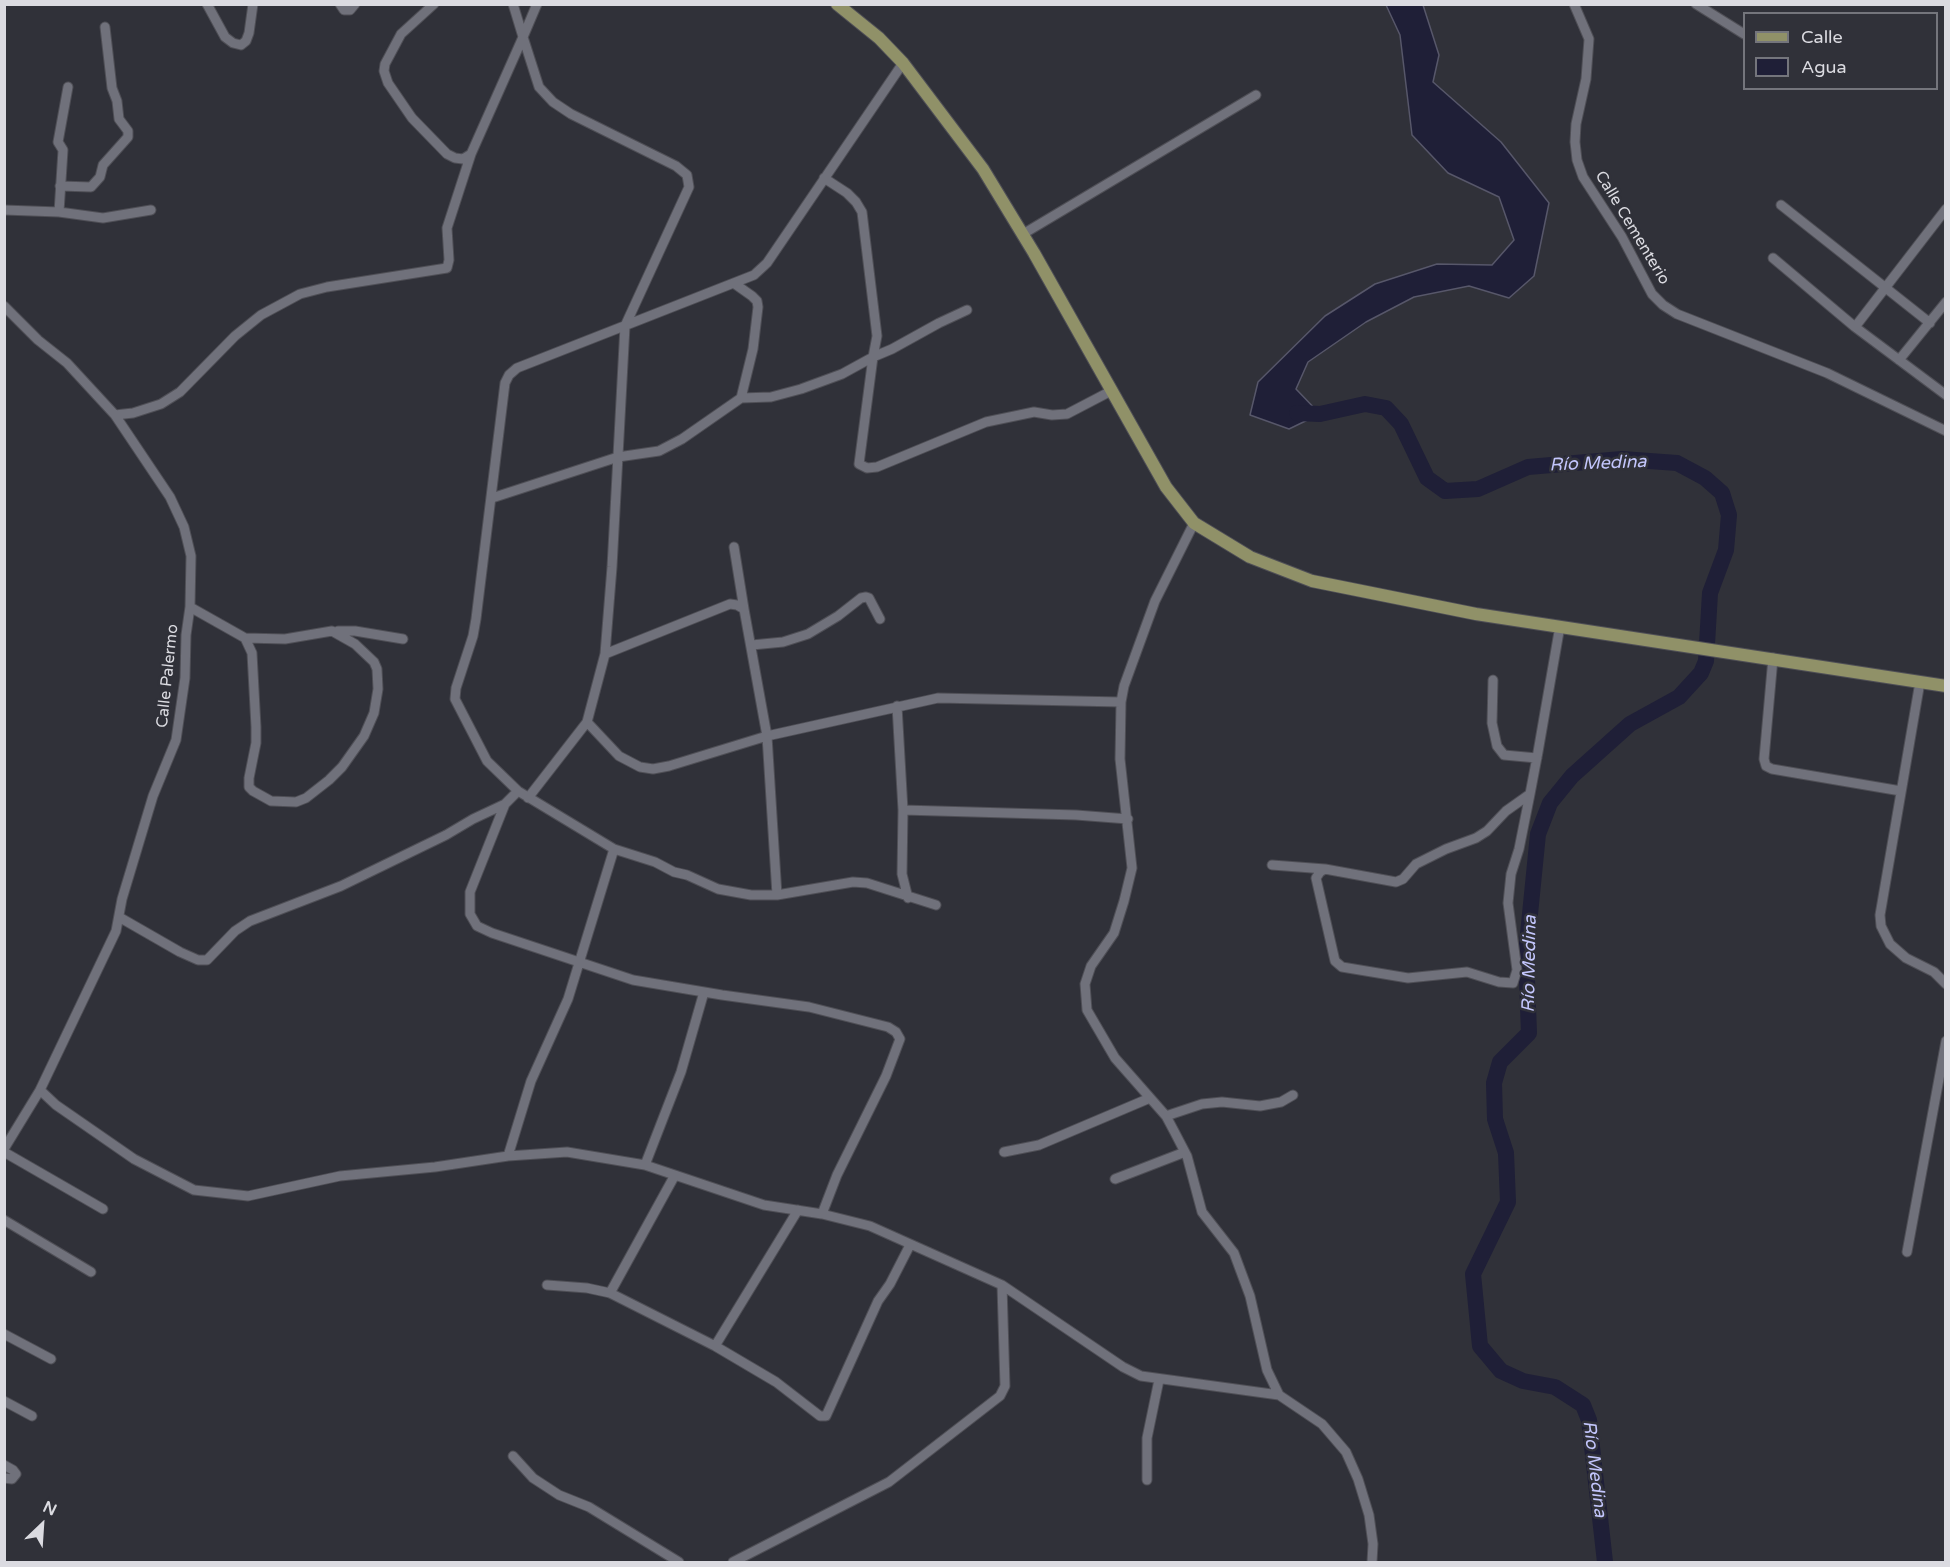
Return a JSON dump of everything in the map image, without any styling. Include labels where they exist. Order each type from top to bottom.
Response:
[{"type":"main road","points":[[837,4],[879,38],[903,63],[983,169],[1023,234],[1166,487],[1194,523],[1250,557],[1312,581],[1476,614],[1946,686]]},
{"type":"street","points":[[207,4],[225,37],[241,45],[246,41],[249,33],[252,4]]},
{"type":"street","points":[[340,4],[344,10],[350,10],[355,4]]},
{"type":"street","points":[[435,4],[402,34],[389,55],[384,71],[388,83],[412,118],[447,154],[463,159],[471,154]]},
{"type":"street","points":[[513,4],[540,87],[553,102],[571,114],[676,166],[687,175],[689,186],[625,327],[605,654],[587,722],[528,798]]},
{"type":"street","points":[[115,415],[133,413],[161,404],[180,392],[235,336],[261,315],[300,294],[327,287],[447,268],[449,260],[447,228],[471,154],[537,4]]},
{"type":"street","name":"Calle Cementerio","points":[[1574,4],[1589,39],[1586,79],[1576,124],[1577,160],[1583,177],[1622,237],[1652,294],[1677,314],[1827,373],[1946,431]]},
{"type":"street","points":[[1696,4],[1743,33]]},
{"type":"street","points":[[60,186],[92,187],[100,177],[103,165],[128,137],[128,131],[119,119],[117,101],[112,88],[105,27]]},
{"type":"street","points":[[903,63],[767,263],[754,275],[517,368],[509,375],[505,383],[473,636],[456,688],[455,699],[487,761],[518,791],[614,849],[655,862],[718,889],[751,895],[777,895],[853,882],[867,883],[936,905]]},
{"type":"street","points":[[59,212],[63,150],[58,142],[68,87]]},
{"type":"street","points":[[1023,234],[1256,95]]},
{"type":"street","points":[[824,178],[847,193],[862,212],[877,336],[860,464],[867,468],[877,466],[986,422],[1034,412],[1053,415],[1067,414],[1111,391]]},
{"type":"street","points":[[1781,206],[1930,323]]},
{"type":"street","points":[[1855,327],[1946,209]]},
{"type":"street","points":[[4,210],[59,212],[103,218],[151,210]]},
{"type":"street","points":[[1773,258],[1855,327],[1946,395]]},
{"type":"street","points":[[735,284],[753,296],[759,307],[753,349],[741,398]]},
{"type":"street","points":[[1899,360],[1946,302]]},
{"type":"street","name":"Calle Palermo","points":[[4,306],[38,340],[67,363],[115,415],[170,497],[184,527],[191,556],[185,678],[176,740],[153,796],[122,899],[116,931],[40,1090],[4,1151]]},
{"type":"street","points":[[492,498],[618,457],[659,451],[682,439],[741,398],[771,396],[801,390],[842,374],[939,322],[968,310]]},
{"type":"street","points":[[1194,523],[1155,601],[1124,686],[1121,702],[1120,759],[1132,868],[1114,933],[1091,966],[1085,984],[1087,1010],[1115,1058],[1166,1116],[1185,1152],[1202,1212],[1234,1253],[1250,1296],[1267,1370],[1279,1395]]},
{"type":"street","points":[[734,547],[767,736],[777,895]]},
{"type":"street","points":[[752,645],[783,642],[808,634],[838,616],[861,598],[870,598],[880,619]]},
{"type":"street","points":[[605,654],[730,604],[744,609]]},
{"type":"street","points":[[190,607],[245,638],[285,639],[332,631],[355,631],[403,639]]},
{"type":"street","points":[[1325,869],[1316,878],[1335,961],[1342,967],[1408,978],[1467,972],[1499,982],[1513,983],[1518,970],[1508,903],[1511,874],[1519,849],[1530,794],[1560,626]]},
{"type":"street","points":[[245,638],[252,653],[256,727],[249,787],[271,801],[296,802],[306,798],[342,767],[364,736],[374,713],[378,688],[377,669],[374,662],[355,644],[332,631]]},
{"type":"street","points":[[1773,658],[1764,759],[1766,766],[1772,770],[1901,791]]},
{"type":"street","points":[[1493,680],[1492,723],[1497,746],[1504,755],[1537,758]]},
{"type":"street","points":[[1920,682],[1881,905],[1881,926],[1890,945],[1934,972],[1946,984]]},
{"type":"street","points":[[587,722],[619,756],[640,766],[653,769],[767,736],[938,698],[1121,702]]},
{"type":"street","points":[[897,706],[903,810],[902,874],[908,897]]},
{"type":"street","points":[[119,917],[198,960],[207,960],[235,931],[250,921],[342,886],[505,804],[518,791]]},
{"type":"street","points":[[1272,865],[1325,869],[1396,882],[1403,879],[1416,864],[1487,831],[1506,811],[1530,794]]},
{"type":"street","points":[[505,804],[470,892],[470,914],[477,926],[633,980],[809,1007],[888,1027],[896,1032],[900,1039],[886,1076],[837,1175],[822,1214]]},
{"type":"street","points":[[903,810],[1076,815],[1128,819]]},
{"type":"street","points":[[508,1156],[531,1081],[567,999],[580,962],[614,849]]},
{"type":"street","points":[[645,1165],[681,1072],[704,992]]},
{"type":"street","points":[[1907,1252],[1946,1041]]},
{"type":"street","points":[[40,1090],[56,1105],[134,1159],[194,1190],[248,1196],[340,1176],[435,1167],[508,1156],[567,1152],[645,1165],[764,1205],[822,1214],[870,1226],[1002,1285],[1123,1367],[1141,1376],[1279,1395],[1322,1424],[1346,1452],[1358,1479],[1369,1515],[1373,1544],[1372,1563]]},
{"type":"street","points":[[1166,1116],[1202,1104],[1222,1101],[1260,1106],[1281,1102],[1293,1095]]},
{"type":"street","points":[[1004,1152],[1039,1146],[1150,1098]]},
{"type":"street","points":[[4,1151],[103,1209]]},
{"type":"street","points":[[1115,1179],[1185,1152]]},
{"type":"street","points":[[610,1293],[675,1175]]},
{"type":"street","points":[[715,1346],[798,1210]]},
{"type":"street","points":[[4,1220],[91,1272]]},
{"type":"street","points":[[547,1285],[587,1288],[610,1293],[715,1346],[776,1383],[820,1416],[826,1416],[878,1301],[890,1284],[910,1245]]},
{"type":"street","points":[[733,1563],[889,1482],[1000,1396],[1005,1386],[1002,1285]]},
{"type":"street","points":[[4,1334],[51,1359]]},
{"type":"street","points":[[1147,1480],[1147,1438],[1160,1380]]},
{"type":"street","points":[[4,1401],[32,1416]]},
{"type":"street","points":[[513,1456],[533,1479],[559,1495],[589,1507],[679,1563]]},
{"type":"street","points":[[4,1465],[16,1474],[12,1479],[4,1478]]},
{"type":"water","points":[[1386,5],[1423,5],[1439,55],[1433,82],[1501,142],[1549,203],[1534,276],[1509,298],[1469,286],[1414,297],[1366,322],[1308,362],[1296,389],[1320,414],[1289,429],[1250,415],[1258,382],[1325,316],[1375,284],[1437,264],[1492,265],[1514,240],[1499,197],[1448,173],[1412,135],[1400,35]]},
{"type":"waterway","name":"Río Medina","points":[[1297,413],[1320,414],[1365,404],[1386,408],[1401,424],[1427,478],[1445,491],[1478,489],[1528,467],[1622,459],[1677,463],[1705,478],[1722,493],[1729,515],[1726,550],[1710,593],[1706,661],[1701,673],[1679,697],[1630,724],[1572,776],[1550,803],[1538,834],[1526,954],[1529,1033],[1500,1062],[1494,1083],[1495,1119],[1506,1153],[1508,1202],[1473,1274],[1480,1346],[1501,1371],[1523,1381],[1555,1387],[1583,1405],[1589,1420],[1605,1562]]}]
